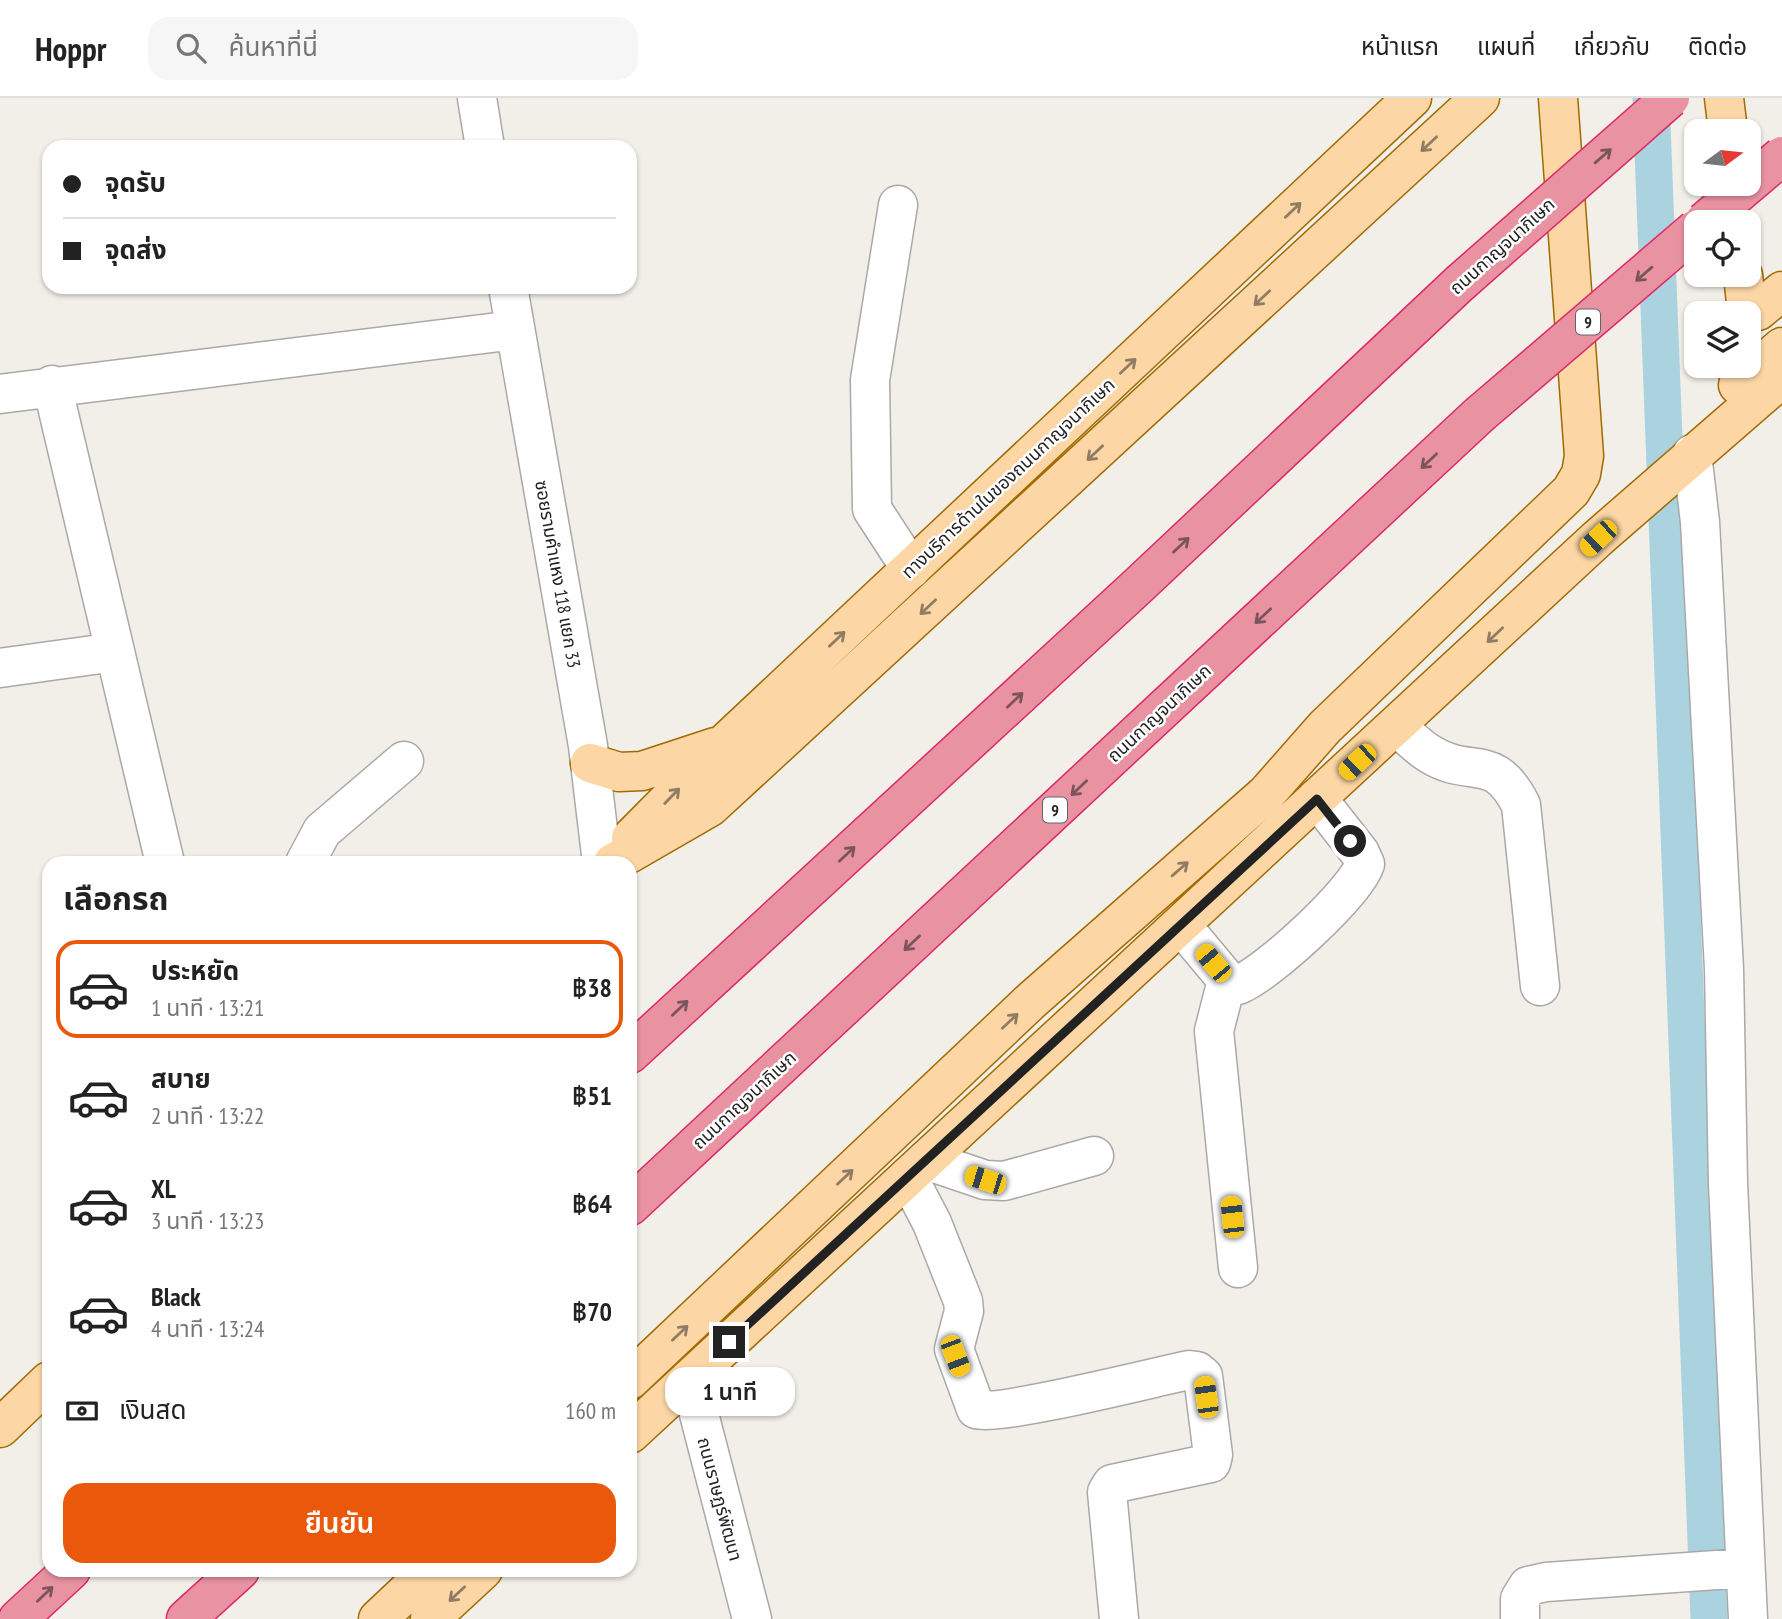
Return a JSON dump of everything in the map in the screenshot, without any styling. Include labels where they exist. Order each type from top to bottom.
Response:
[{"type":"highway","name":"ถนนกาญจนาภิเษก","points":[[637,1049],[1139,585],[1460,282],[1670,98]]},
{"type":"highway","points":[[1718,210],[1782,156]]},
{"type":"highway","name":"ถนนกาญจนาภิเษก","points":[[637,1199],[1479,415],[1684,239]]},
{"type":"highway","points":[[18,1619],[63,1577]]},
{"type":"highway","points":[[186,1619],[230,1578]]},
{"type":"main road","name":"ทางบริการด้านในของถนนกาญจนาภิเษก","points":[[617,856],[724,744],[1412,98]]},
{"type":"main road","points":[[622,856],[710,807],[1480,98]]},
{"type":"main road","points":[[1266,794],[1325,727],[1571,491],[1581,474],[1584,456],[1558,98]]},
{"type":"main road","points":[[1724,98],[1727,119]]},
{"type":"main road","points":[[1744,287],[1746,303],[1758,311],[1782,291]]},
{"type":"main road","points":[[637,1373],[1032,1000],[1266,794],[1595,526],[1689,442],[1782,347]]},
{"type":"main road","points":[[1689,442],[1782,378]]},
{"type":"main road","points":[[637,1428],[1396,726],[1595,526]]},
{"type":"main road","points":[[590,763],[619,772],[642,771],[724,744]]},
{"type":"main road","points":[[0,1428],[42,1388]]},
{"type":"main road","points":[[385,1612],[422,1577]]},
{"type":"main road","points":[[430,1619],[475,1577]]},
{"type":"street","points":[[477,98],[484,140]]},
{"type":"street","points":[[898,205],[870,380],[872,509],[911,569]]},
{"type":"street","name":"ซอยรามคำแหง 118 แยก 33","points":[[509,294],[590,763],[601,856]]},
{"type":"street","points":[[0,394],[52,385],[515,330]]},
{"type":"street","points":[[52,385],[163,856]]},
{"type":"street","points":[[1689,442],[1702,550],[1722,929],[1740,1568],[1748,1619]]},
{"type":"street","points":[[0,668],[115,652]]},
{"type":"street","points":[[1396,726],[1431,755],[1455,765],[1496,772],[1510,782],[1521,805],[1540,986]]},
{"type":"street","points":[[309,856],[322,831],[404,761]]},
{"type":"street","points":[[1181,925],[1227,980],[1238,985],[1250,981],[1332,908],[1361,876],[1365,864],[1360,853],[1317,799]]},
{"type":"street","points":[[1227,980],[1214,1031],[1238,1268]]},
{"type":"street","points":[[1094,1156],[1004,1181],[917,1169],[932,1223],[963,1301],[964,1311],[954,1349],[976,1409],[989,1411],[1034,1403],[1189,1370],[1198,1371],[1203,1376],[1213,1455],[1210,1463],[1112,1484],[1107,1492],[1119,1619]]},
{"type":"street","name":"ถนนราษฏร์พัฒนา","points":[[690,1379],[752,1619]]},
{"type":"street","points":[[1520,1619],[1520,1599],[1528,1586],[1546,1582],[1740,1568]]},
{"type":"waterway","points":[[1651,98],[1709,1619]]},
{"type":"route","points":[[729,1342],[1317,799],[1350,841]]}]
